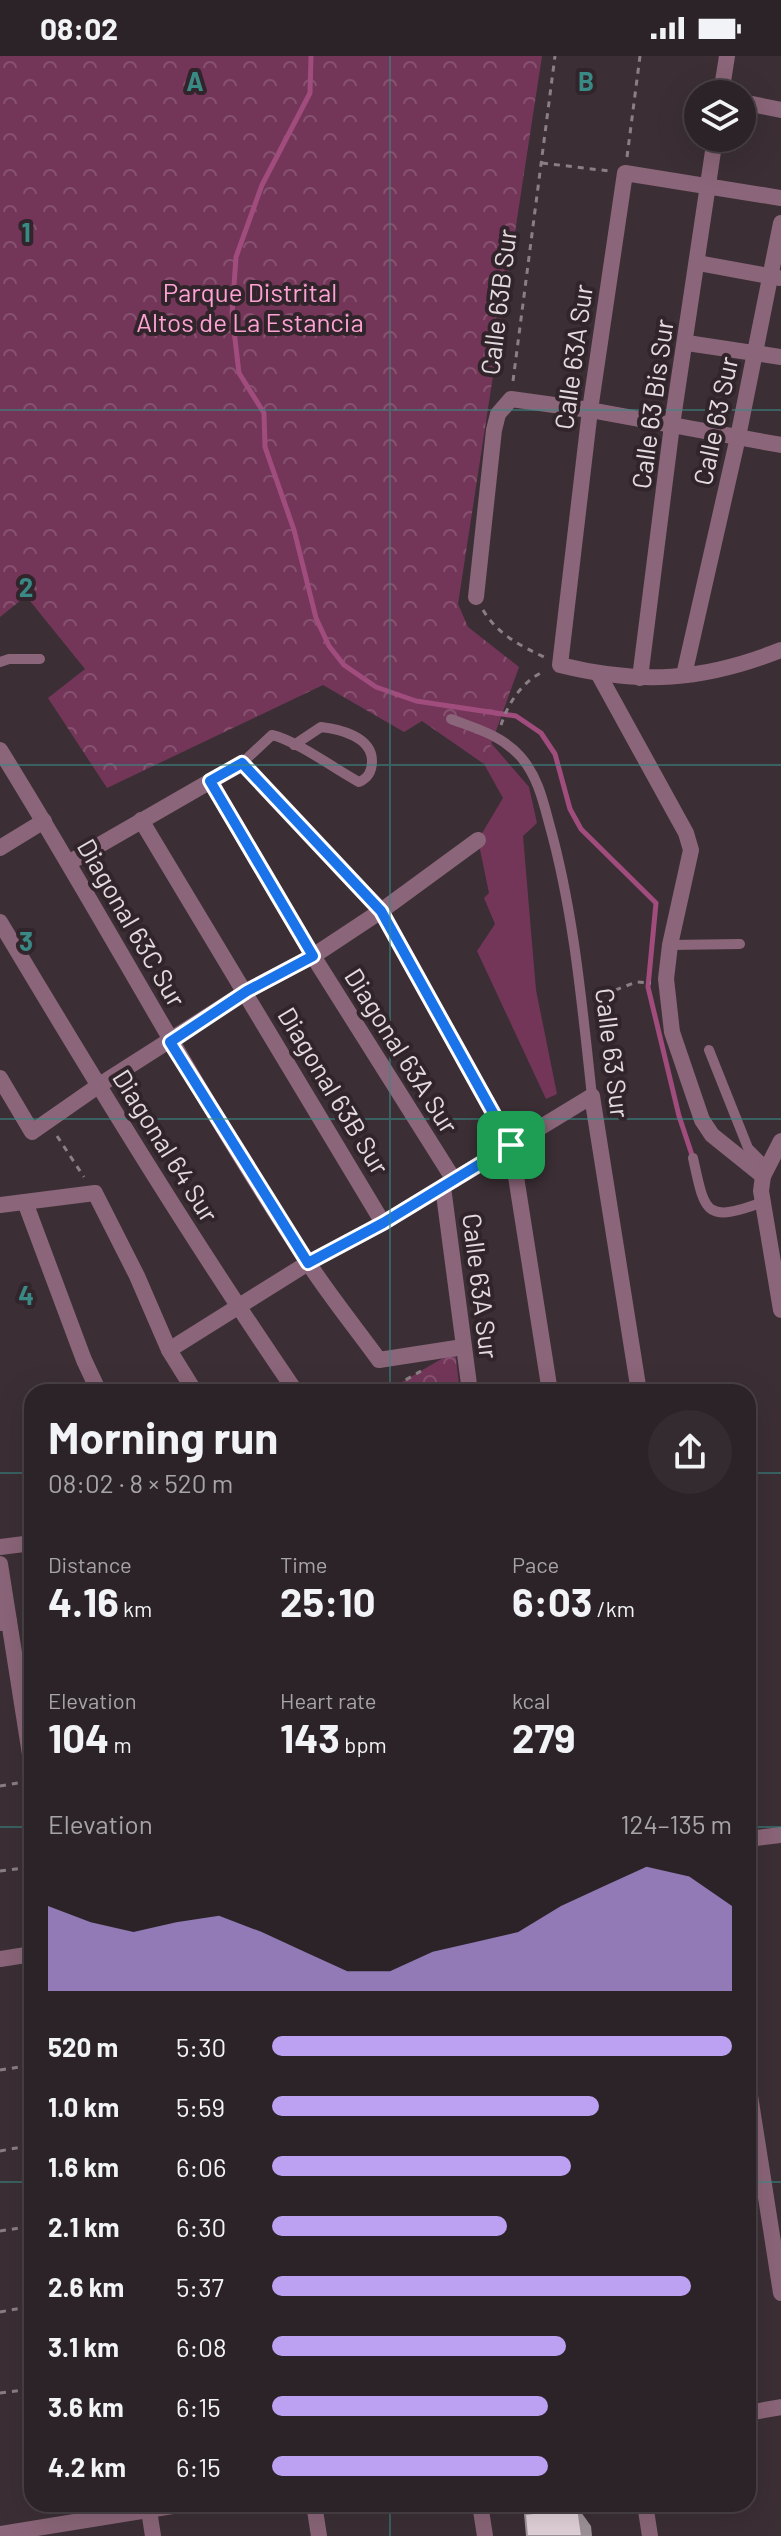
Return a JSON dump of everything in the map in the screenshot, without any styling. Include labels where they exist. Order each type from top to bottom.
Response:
[{"type":"street","points":[[723,80],[727,56]]},
{"type":"street","points":[[756,105],[781,110]]},
{"type":"street","name":"Calle 63 Bis Sur","points":[[640,678],[672,425],[687,343],[713,152]]},
{"type":"street","points":[[625,173],[781,198]]},
{"type":"street","name":"Calle 63A Sur","points":[[560,665],[590,410],[625,173]]},
{"type":"street","name":"Calle 63 Sur","points":[[684,675],[754,352],[776,278],[781,223]]},
{"type":"street","points":[[698,263],[776,278]]},
{"type":"street","points":[[687,343],[781,357]]},
{"type":"street","points":[[511,399],[590,410],[781,445]]},
{"type":"street","name":"Calle 63B Sur","points":[[476,597],[494,430],[498,414],[511,399]]},
{"type":"street","points":[[560,665],[599,675],[640,678],[684,675],[726,670],[780,647]]},
{"type":"street","points":[[599,675],[686,833],[691,850],[670,945],[666,979],[672,1032],[702,1120],[712,1135],[763,1184]]},
{"type":"street","name":"Diagonal 63C Sur","points":[[0,750],[70,862],[170,1042],[308,1263],[379,1360],[463,1347]]},
{"type":"street","points":[[70,862],[242,763],[381,911],[511,1145],[549,1384]]},
{"type":"street","name":"Diagonal 63A Sur","points":[[210,781],[449,1183]]},
{"type":"street","name":"Diagonal 63B Sur","points":[[141,820],[247,991],[383,1223]]},
{"type":"street","points":[[0,848],[44,821]]},
{"type":"street","points":[[0,1078],[32,1132],[247,991],[313,956],[478,840]]},
{"type":"street","name":"Diagonal 64 Sur","points":[[0,922],[98,1086],[239,1309],[291,1384]]},
{"type":"street","points":[[169,1350],[308,1263],[383,1223],[592,1096]]},
{"type":"street","name":"Calle 63 Sur","points":[[592,1096],[638,1384]]},
{"type":"street","points":[[781,1141],[763,1184],[776,1254],[781,1310]]},
{"type":"street","name":"Calle 63A Sur","points":[[449,1183],[469,1384]]},
{"type":"street","points":[[0,1205],[95,1193],[137,1276],[169,1350],[190,1384]]},
{"type":"street","points":[[25,1202],[95,1384]]},
{"type":"street","points":[[0,1547],[24,1544]]},
{"type":"street","points":[[0,1564],[4,1622],[24,1726]]},
{"type":"street","points":[[756,1838],[781,1835]]},
{"type":"street","points":[[0,1959],[24,1955]]},
{"type":"street","points":[[756,2134],[781,2293]]},
{"type":"street","points":[[756,2412],[781,2407]]},
{"type":"street","points":[[0,2534],[121,2512]]},
{"type":"street","points":[[149,2512],[153,2536]]},
{"type":"street","points":[[315,2512],[319,2536]]},
{"type":"street","points":[[481,2512],[485,2536]]},
{"type":"street","points":[[646,2512],[650,2536]]},
{"type":"lane","points":[[0,662],[40,659]]},
{"type":"lane","points":[[451,719],[498,737]]},
{"type":"lane","points":[[242,763],[272,735],[359,782],[367,778],[372,769],[369,748],[340,730],[321,727],[294,745]]},
{"type":"lane","name":"Calle 63 Sur","points":[[498,737],[521,758],[539,786],[560,862],[592,1096]]},
{"type":"lane","points":[[670,945],[740,944]]},
{"type":"lane","points":[[693,1158],[702,1199],[708,1209],[716,1213],[729,1213],[763,1184],[709,1050]]},
{"type":"path","name":"Calle 63B Sur","points":[[511,399],[555,56]]},
{"type":"path","points":[[542,163],[625,173],[640,56]]},
{"type":"path","points":[[476,597],[498,631],[560,665]]},
{"type":"path","points":[[498,737],[506,709],[522,688],[539,673],[560,665]]},
{"type":"path","points":[[581,1003],[636,982]]},
{"type":"path","points":[[48,1122],[95,1193]]},
{"type":"path","points":[[0,1786],[24,1782]]},
{"type":"path","points":[[0,1871],[24,1868]]},
{"type":"path","points":[[0,2070],[24,2066]]},
{"type":"path","points":[[0,2151],[24,2146]]},
{"type":"path","points":[[0,2231],[24,2227]]},
{"type":"path","points":[[0,2312],[24,2308]]},
{"type":"path","points":[[0,2393],[24,2390]]},
{"type":"green space","name":"Parque Distrital Altos de La Estancia","points":[[0,56],[542,56],[458,604],[468,627],[519,667],[484,764],[422,721],[404,732],[323,685],[107,788],[48,698],[85,669],[26,596],[0,617]]},
{"type":"green space","points":[[491,743],[529,787],[537,823],[523,836],[536,990],[557,1094],[546,1099],[477,951],[495,924],[484,898],[489,893],[478,840],[503,798],[484,764]]},
{"type":"green space","points":[[455,1351],[459,1384],[399,1384]]},
{"type":"building","points":[[579,2512],[582,2536],[527,2536],[525,2514]]},
{"type":"waterway","points":[[311,56],[310,93],[262,185],[236,257],[232,314],[239,373],[264,413],[265,447],[294,530],[316,618],[329,646],[344,665],[376,687],[416,701],[516,716],[541,733],[555,754],[570,809],[581,829],[656,903],[648,987],[679,1116],[693,1158]]},
{"type":"route","points":[[242,763],[381,911],[511,1145],[383,1223],[308,1263],[170,1042],[247,991],[313,956],[210,781],[242,763]]}]
